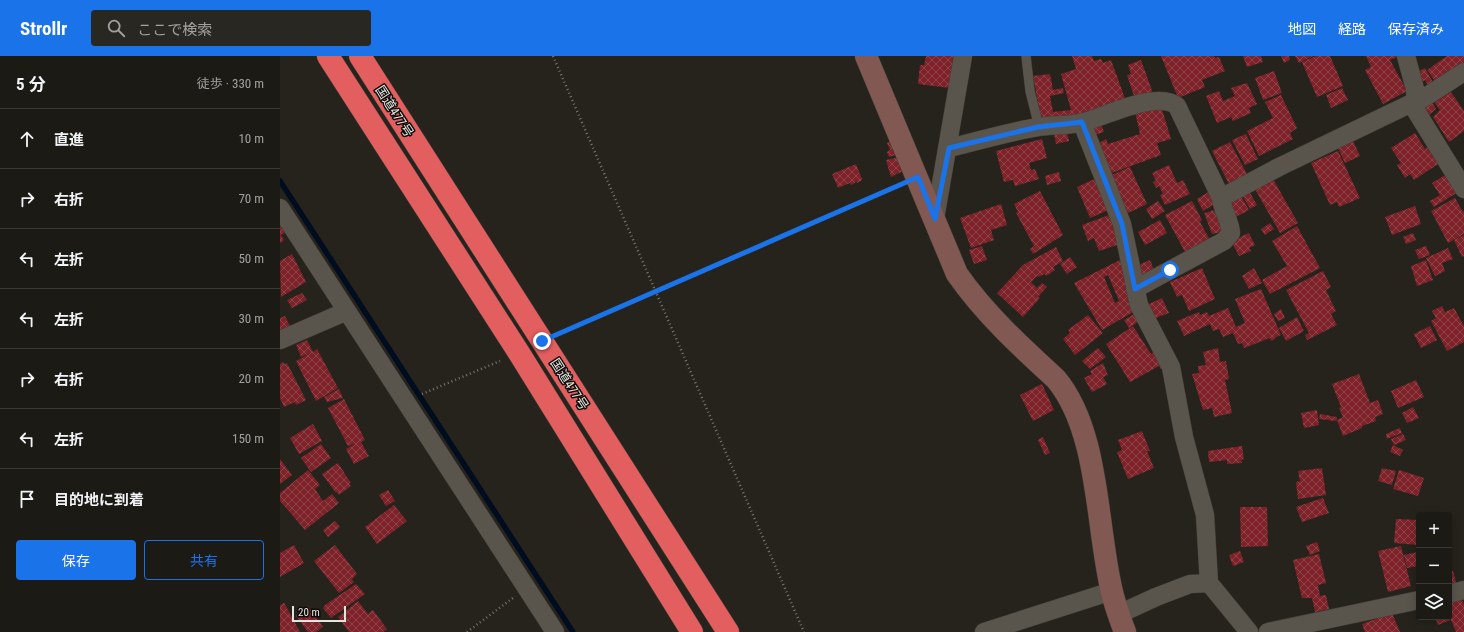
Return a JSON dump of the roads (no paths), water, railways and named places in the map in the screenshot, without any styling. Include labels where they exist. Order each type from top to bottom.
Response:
[{"type":"highway","name":"国道477号","points":[[328,56],[519,353],[692,632]]},
{"type":"highway","name":"国道477号","points":[[360,56],[728,632]]},
{"type":"street","points":[[866,56],[918,177],[944,246],[957,274],[974,298],[1008,335],[1063,387],[1088,448],[1112,591],[1122,623],[1156,597],[1190,584],[1209,583]]},
{"type":"street","points":[[935,219],[949,148],[963,56]]},
{"type":"street","points":[[1406,56],[1416,102],[1416,111],[1464,189]]},
{"type":"street","points":[[1221,198],[1279,167],[1416,102],[1464,72]]},
{"type":"street","points":[[949,148],[1038,127],[1082,122],[1126,107],[1162,100],[1172,102],[1177,106],[1221,198],[1230,224],[1231,232],[1229,237],[1224,242],[1135,289]]},
{"type":"street","points":[[1082,122],[1122,224],[1139,305],[1170,367],[1184,437],[1205,515],[1209,583],[1249,632]]},
{"type":"street","points":[[280,208],[554,632]]},
{"type":"street","points":[[280,340],[347,311]]},
{"type":"street","points":[[1452,593],[1464,590]]},
{"type":"street","points":[[984,632],[1112,591]]},
{"type":"street","points":[[1268,632],[1416,601]]},
{"type":"lane","points":[[1026,56],[1030,91],[1038,127]]},
{"type":"waterway","points":[[280,181],[573,632]]}]
